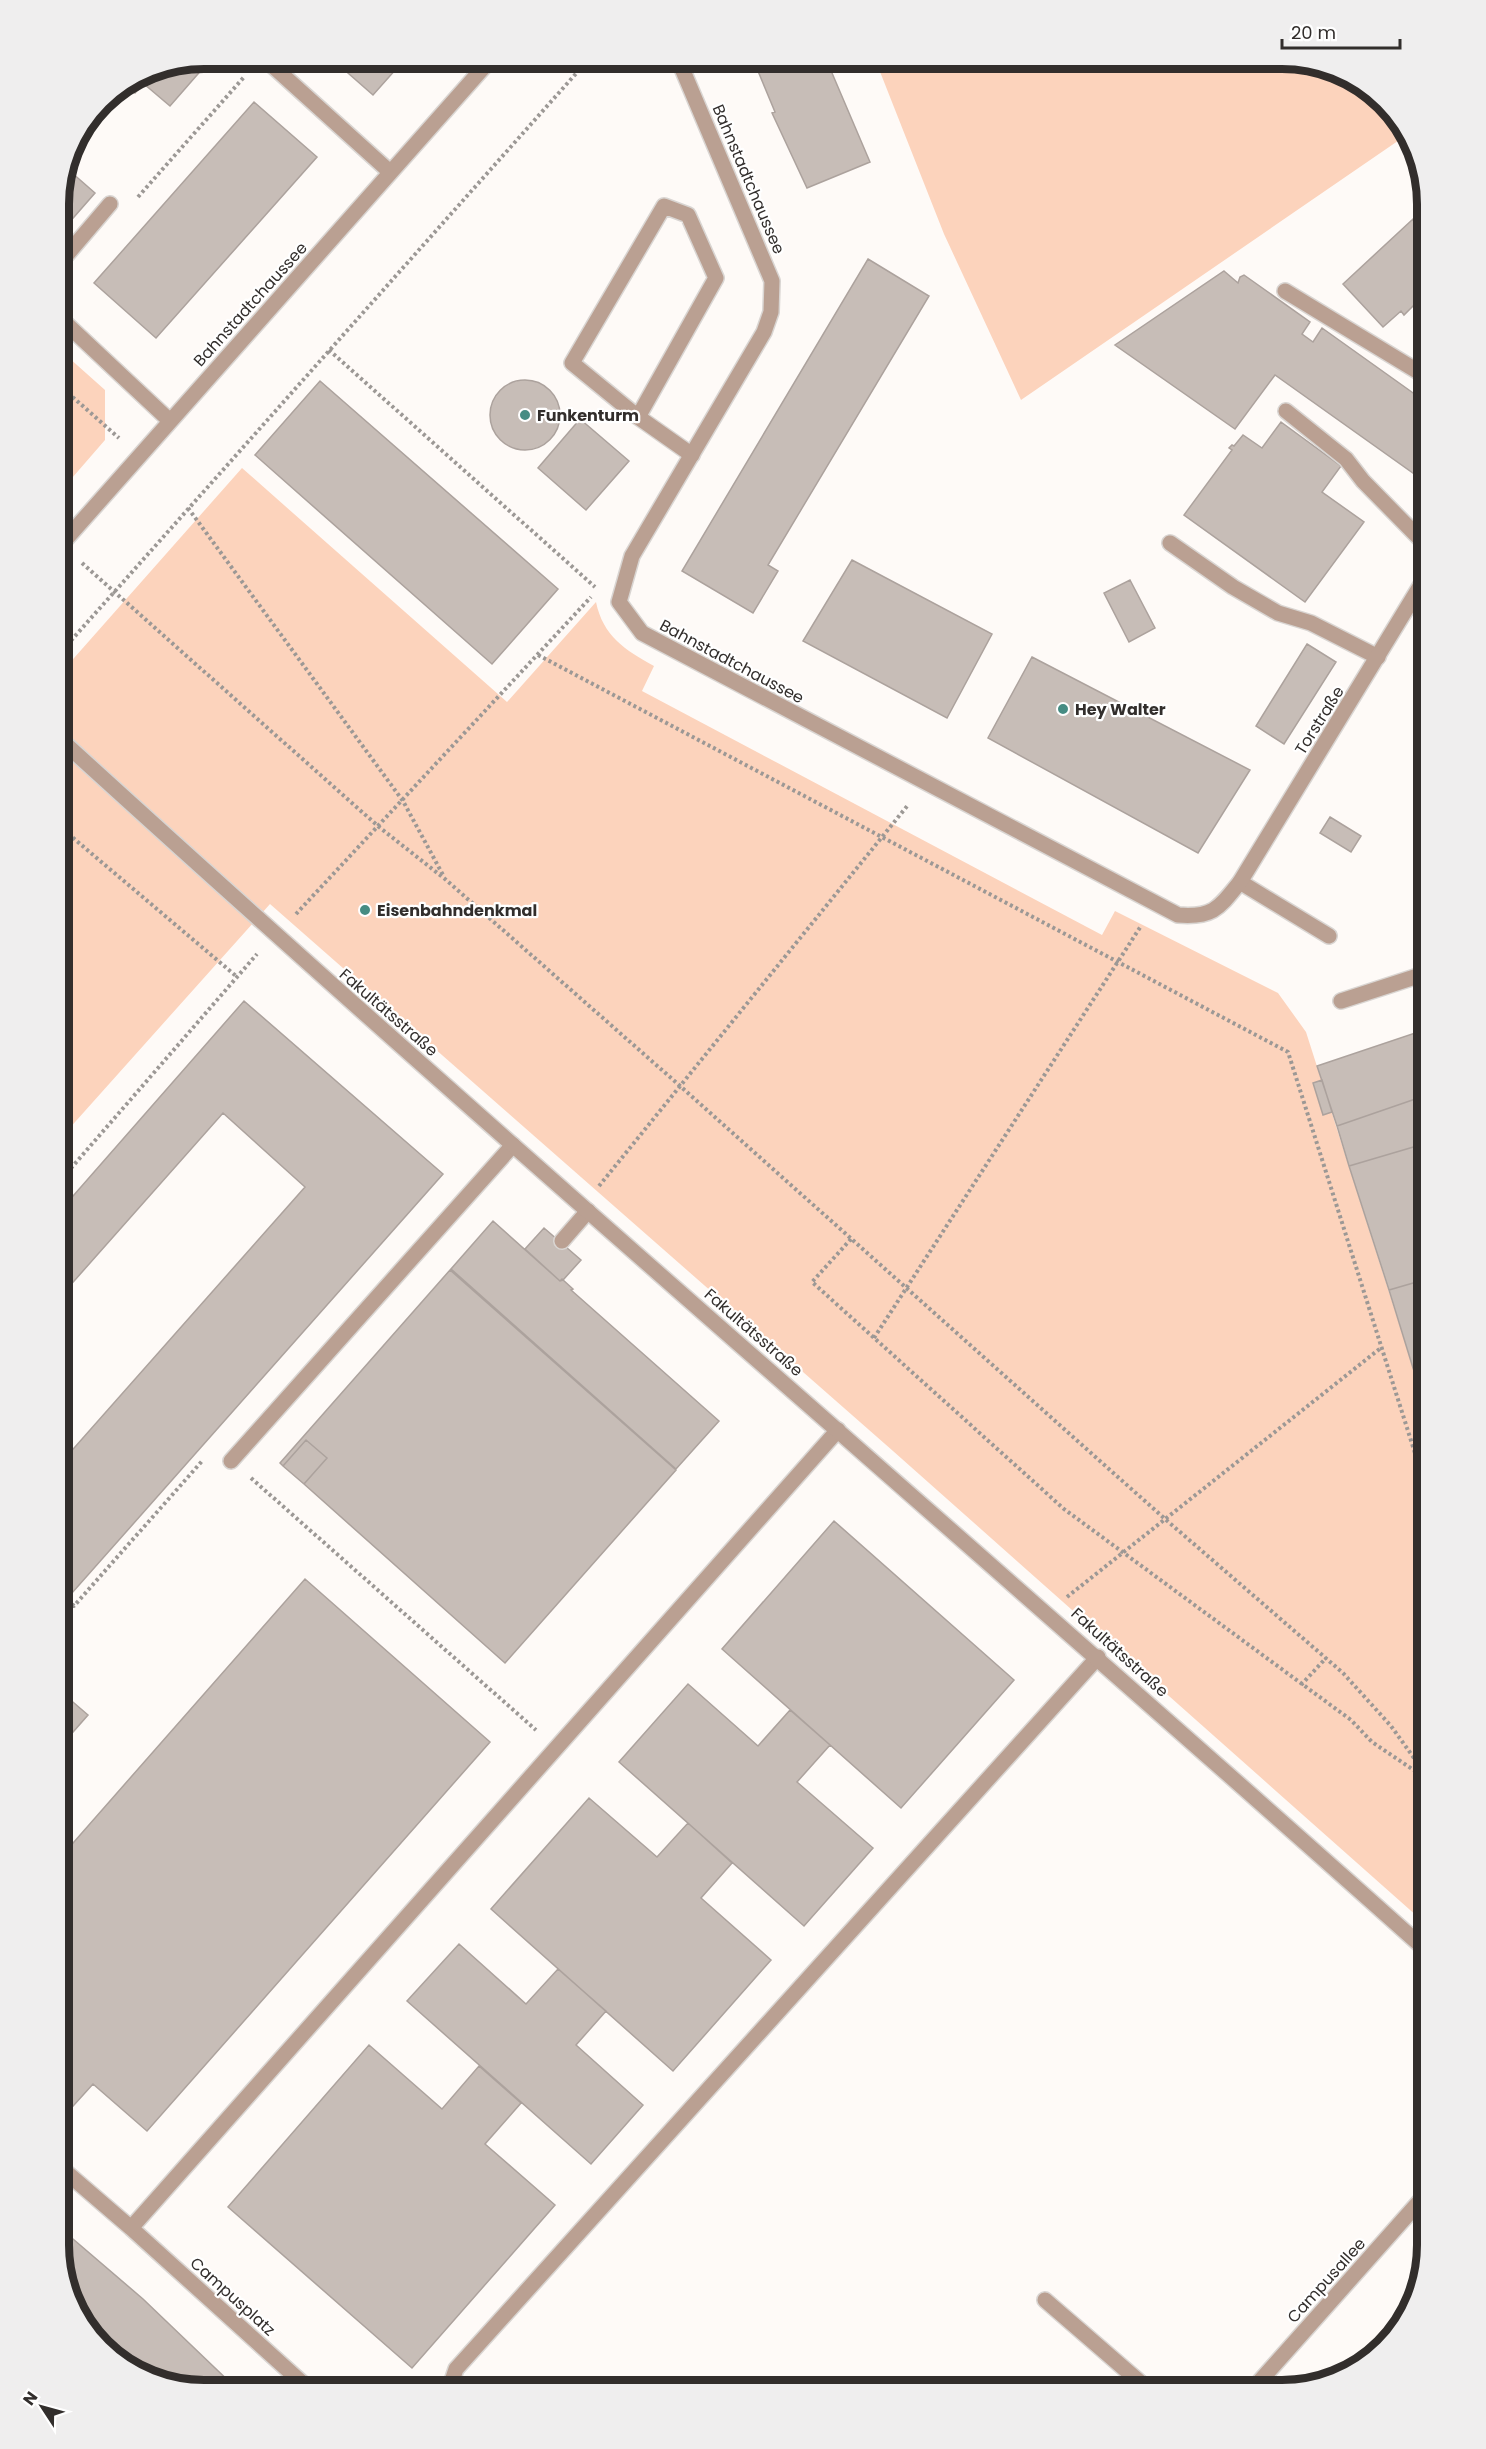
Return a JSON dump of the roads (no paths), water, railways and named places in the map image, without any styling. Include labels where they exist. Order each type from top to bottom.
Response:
[{"type":"street","points":[[277,69],[390,172]]},
{"type":"street","name":"Bahnstadtchaussee","points":[[69,536],[482,69]]},
{"type":"street","name":"Bahnstadtchaussee","points":[[682,69],[772,281],[771,312],[764,332],[632,556],[619,602],[642,633],[1178,915],[1199,917],[1220,907],[1240,882]]},
{"type":"street","points":[[69,252],[110,204]]},
{"type":"street","points":[[638,417],[716,278],[688,215],[664,206],[572,363],[638,417],[692,454]]},
{"type":"street","points":[[1285,291],[1417,370]]},
{"type":"street","points":[[69,326],[170,421]]},
{"type":"street","points":[[1286,411],[1346,459],[1364,481],[1417,535]]},
{"type":"street","points":[[1170,543],[1233,587],[1278,613],[1311,623],[1378,657]]},
{"type":"street","name":"Torstraße","points":[[1240,882],[1417,593]]},
{"type":"street","name":"Fakultätsstraße","points":[[69,747],[275,936],[1048,1612],[1417,1941]]},
{"type":"street","points":[[1240,882],[1329,936]]},
{"type":"street","points":[[1341,1001],[1417,977]]},
{"type":"street","points":[[231,1461],[513,1145]]},
{"type":"street","points":[[562,1241],[586,1209]]},
{"type":"street","points":[[132,2228],[838,1430]]},
{"type":"street","points":[[452,2380],[456,2369],[1098,1657]]},
{"type":"street","name":"Campusplatz","points":[[69,2175],[132,2228],[299,2380]]},
{"type":"street","name":"Campusallee","points":[[1262,2380],[1417,2205]]},
{"type":"street","points":[[1045,2300],[1137,2380]]},
{"type":"place","name":"Funkenturm","points":[[525,415]]},
{"type":"place","name":"Hey Walter","points":[[1063,709]]},
{"type":"place","name":"Eisenbahndenkmal","points":[[365,910]]}]
